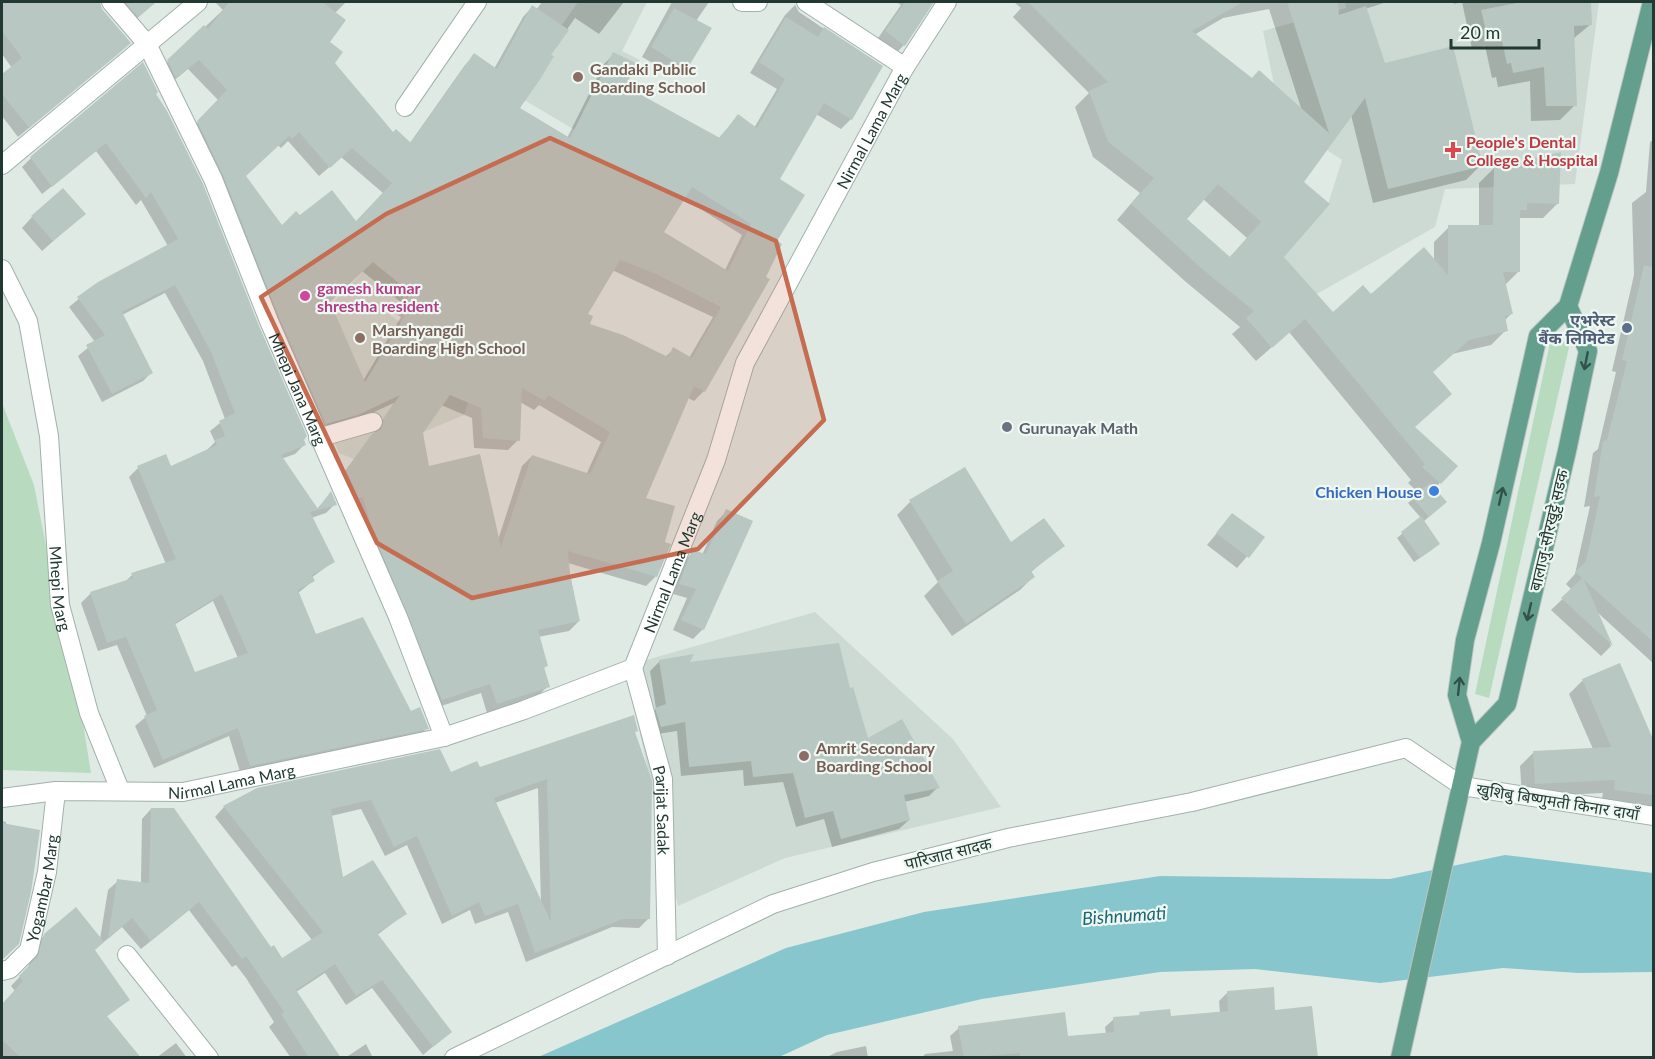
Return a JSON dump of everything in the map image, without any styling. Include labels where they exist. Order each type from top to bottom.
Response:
[{"type":"main road","points":[[1472,742],[1457,695],[1465,640],[1491,543],[1538,336],[1568,306],[1609,173],[1652,2]]},
{"type":"main road","name":"बालाजु-सौरखुट्टे सडक","points":[[1400,1058],[1472,742],[1507,704],[1567,451],[1588,351],[1568,306]]},
{"type":"street","name":"Mhepi Jana Marg","points":[[111,2],[147,44],[213,179],[268,321],[398,617],[444,737]]},
{"type":"street","points":[[2,165],[198,2]]},
{"type":"street","points":[[405,107],[477,2]]},
{"type":"street","points":[[742,2],[758,2]]},
{"type":"street","points":[[806,2],[905,67]]},
{"type":"street","name":"Nirmal Lama Marg","points":[[120,790],[183,792],[444,737],[524,710],[633,668],[716,460],[745,363],[905,67],[947,2]]},
{"type":"street","name":"Mhepi Marg","points":[[2,268],[28,321],[49,436],[60,605],[89,712],[120,790]]},
{"type":"street","points":[[318,438],[373,422]]},
{"type":"street","name":"Parijat Sadak","points":[[633,668],[663,778],[667,956]]},
{"type":"street","name":"पारिजात सादक","points":[[454,1058],[773,904],[873,872],[1008,838],[1192,802],[1406,748],[1462,786]]},
{"type":"street","name":"खुशिबु बिष्णुमती किनार दायाँ","points":[[1462,786],[1653,816]]},
{"type":"street","points":[[2,798],[56,791],[120,790]]},
{"type":"street","name":"Yogambar Marg","points":[[2,971],[10,969],[29,950],[47,872],[56,791]]},
{"type":"street","points":[[127,955],[209,1058]]},
{"type":"highlighted area","points":[[550,138],[776,241],[824,420],[698,549],[472,598],[377,543],[261,297],[386,214]]},
{"type":"shaded area","name":"Gandaki Public Boarding School","points":[[578,2],[647,2],[622,51],[640,60],[597,143],[514,94]]},
{"type":"shaded area","name":"People's Dental College & Hospital","points":[[1345,2],[1599,2],[1575,184],[1445,189],[1435,227],[1315,295],[1281,253],[1328,204],[1342,160],[1312,140],[1277,100],[1263,31],[1346,8]]},
{"type":"shaded area","name":"Marshyangdi Boarding High School","points":[[412,221],[441,246],[390,315],[434,346],[481,363],[464,415],[356,460],[339,453],[293,344]]},
{"type":"shaded area","name":"Amrit Secondary Boarding School","points":[[815,612],[953,739],[1001,807],[785,858],[678,906],[625,666]]},
{"type":"green space","points":[[1551,338],[1570,343],[1489,698],[1475,694]]},
{"type":"green space","points":[[2,403],[34,485],[79,698],[91,773],[2,770]]},
{"type":"water","name":"Bishnumati","points":[[1505,855],[1653,873],[1653,972],[1579,973],[1503,968],[1380,983],[1255,969],[1160,972],[982,999],[827,1035],[779,1057],[536,1058],[786,948],[924,912],[1160,876],[1390,879]]},
{"type":"building","points":[[2,2],[100,2],[102,9],[131,43],[29,128],[2,94],[2,74],[22,58],[2,31]]},
{"type":"building","points":[[125,2],[156,2],[138,17]]},
{"type":"building","points":[[229,2],[322,2],[346,20],[330,42],[343,52],[335,63],[393,132],[396,129],[411,143],[474,53],[497,69],[532,5],[569,30],[551,55],[554,56],[520,108],[570,138],[613,52],[636,63],[625,86],[720,138],[738,114],[757,128],[785,79],[759,62],[786,17],[818,37],[824,27],[883,66],[852,120],[824,103],[780,179],[805,195],[777,241],[782,244],[766,277],[770,279],[705,392],[694,386],[646,498],[675,506],[665,542],[671,544],[657,577],[568,551],[570,575],[580,621],[538,630],[548,666],[544,667],[550,687],[497,704],[490,684],[442,700],[372,529],[363,497],[359,498],[346,470],[372,434],[381,429],[384,418],[400,395],[358,415],[326,424],[279,317],[223,175],[197,121],[227,90],[199,60],[176,78],[167,60],[204,25],[208,29]],"holes":[[[299,132],[330,168],[352,148],[392,183],[356,221],[332,190],[300,215],[296,211],[282,225],[246,176],[289,136],[292,139]],[[692,187],[751,224],[728,271],[664,232]],[[620,260],[656,274],[721,307],[692,358],[673,347],[668,357],[623,335],[590,324],[593,316],[588,314]],[[373,262],[411,293],[405,303],[410,307],[365,382],[330,302]],[[522,388],[545,401],[548,395],[610,432],[590,474],[532,455],[501,547],[480,454],[429,466],[423,433],[450,395],[481,408],[483,438],[520,441]]]},
{"type":"building","points":[[905,2],[934,2],[905,46],[885,31]]},
{"type":"building","points":[[1028,2],[1243,2],[1192,31],[1252,78],[1259,70],[1329,133],[1287,2],[1338,2],[1339,15],[1366,6],[1385,63],[1453,46],[1483,166],[1388,189],[1365,98],[1304,182],[1330,204],[1284,257],[1333,312],[1363,285],[1371,294],[1424,247],[1448,275],[1448,225],[1493,225],[1494,167],[1561,152],[1559,204],[1527,203],[1527,210],[1520,210],[1520,272],[1503,272],[1513,314],[1505,316],[1508,331],[1469,340],[1433,372],[1452,394],[1415,427],[1458,466],[1441,484],[1422,467],[1425,464],[1305,319],[1272,348],[1246,318],[1254,311],[1201,268],[1131,204],[1154,178],[1108,142],[1089,91],[1108,82]],"holes":[[[1218,184],[1261,222],[1230,257],[1187,219]]]},
{"type":"building","points":[[1522,2],[1591,2],[1592,25],[1574,26],[1577,106],[1546,106],[1544,67],[1513,73],[1511,63],[1507,64],[1500,32],[1487,34],[1481,10]]},
{"type":"building","points":[[674,8],[712,28],[687,69],[651,47]]},
{"type":"building","points":[[143,62],[158,92],[156,94],[167,111],[203,184],[259,326],[307,436],[304,440],[306,445],[281,455],[318,509],[331,491],[337,505],[310,512],[335,562],[312,575],[315,581],[298,590],[316,634],[363,617],[411,711],[420,707],[429,729],[250,766],[238,728],[163,760],[144,716],[157,710],[126,637],[107,643],[90,592],[133,578],[131,573],[176,559],[137,466],[166,454],[171,466],[217,445],[215,440],[225,436],[219,421],[235,413],[211,352],[175,285],[122,312],[153,373],[112,394],[86,345],[105,335],[77,297],[98,282],[178,239],[151,192],[146,198],[106,143],[52,187],[30,157]],"holes":[[[222,594],[248,653],[195,672],[175,623]]]},
{"type":"building","points":[[63,188],[86,214],[53,241],[31,216]]},
{"type":"building","points":[[1644,265],[1653,267],[1653,642],[1584,580],[1613,646],[1561,598],[1582,578],[1575,572],[1586,561],[1600,496],[1594,497],[1603,441],[1607,440],[1627,361],[1622,360]]},
{"type":"building","points":[[965,467],[1011,542],[1044,518],[1065,546],[1031,571],[1035,577],[966,624],[937,581],[953,571],[909,500]]},
{"type":"building","points":[[1430,483],[1447,502],[1429,517],[1412,497]]},
{"type":"building","points":[[726,509],[753,521],[704,630],[681,620],[696,589],[679,584],[692,550],[706,554]]},
{"type":"building","points":[[1232,513],[1265,537],[1249,558],[1216,533]]},
{"type":"building","points":[[1421,516],[1440,544],[1420,558],[1401,532]]},
{"type":"building","points":[[839,643],[850,688],[853,687],[868,738],[902,719],[940,788],[904,795],[910,820],[841,839],[833,811],[805,818],[793,773],[753,777],[751,761],[689,767],[685,722],[661,727],[655,708],[666,704],[659,660],[694,654],[690,662]]},
{"type":"building","points":[[1620,663],[1653,739],[1653,795],[1614,790],[1615,780],[1535,784],[1533,751],[1611,747],[1582,679]]},
{"type":"building","points":[[634,715],[638,731],[635,732],[652,781],[650,919],[623,919],[535,953],[518,904],[485,916],[479,902],[452,916],[417,836],[394,847],[371,800],[331,809],[343,877],[373,860],[407,914],[377,933],[452,1032],[433,1047],[382,980],[356,996],[335,964],[296,990],[341,1058],[309,1058],[281,1014],[284,1012],[246,956],[242,959],[199,902],[151,941],[132,918],[108,939],[117,879],[149,883],[151,808],[174,808],[271,947],[274,945],[282,958],[323,932],[223,806],[257,788],[440,749],[451,772],[477,761],[480,767]],"holes":[[[547,779],[551,922],[494,798]]]},
{"type":"building","points":[[2,823],[40,830],[31,892],[19,944],[2,960]]},
{"type":"building","points":[[76,907],[104,942],[95,950],[130,1000],[107,1016],[141,1058],[21,1058],[2,1040],[2,1004],[23,981],[19,976],[37,957],[44,934]]},
{"type":"building","points":[[1274,987],[1275,1010],[1312,1006],[1318,1058],[1020,1058],[1020,1053],[964,1058],[958,1026],[1065,1012],[1068,1036],[1114,1032],[1113,1017],[1170,1009],[1171,1016],[1228,1011],[1227,991]]},
{"type":"place","name":"Gandaki Public Boarding School","points":[[578,77]]},
{"type":"place","name":"People's Dental College & Hospital","points":[[1453,150]]},
{"type":"place","name":"gamesh kumar shrestha resident","points":[[305,296]]},
{"type":"place","name":"एभरेस्ट बैंक लिमिटेड","points":[[1627,328]]},
{"type":"place","name":"Marshyangdi Boarding High School","points":[[360,338]]},
{"type":"place","name":"Gurunayak Math","points":[[1007,427]]},
{"type":"place","name":"Chicken House","points":[[1434,491]]},
{"type":"place","name":"Amrit Secondary Boarding School","points":[[804,756]]}]
